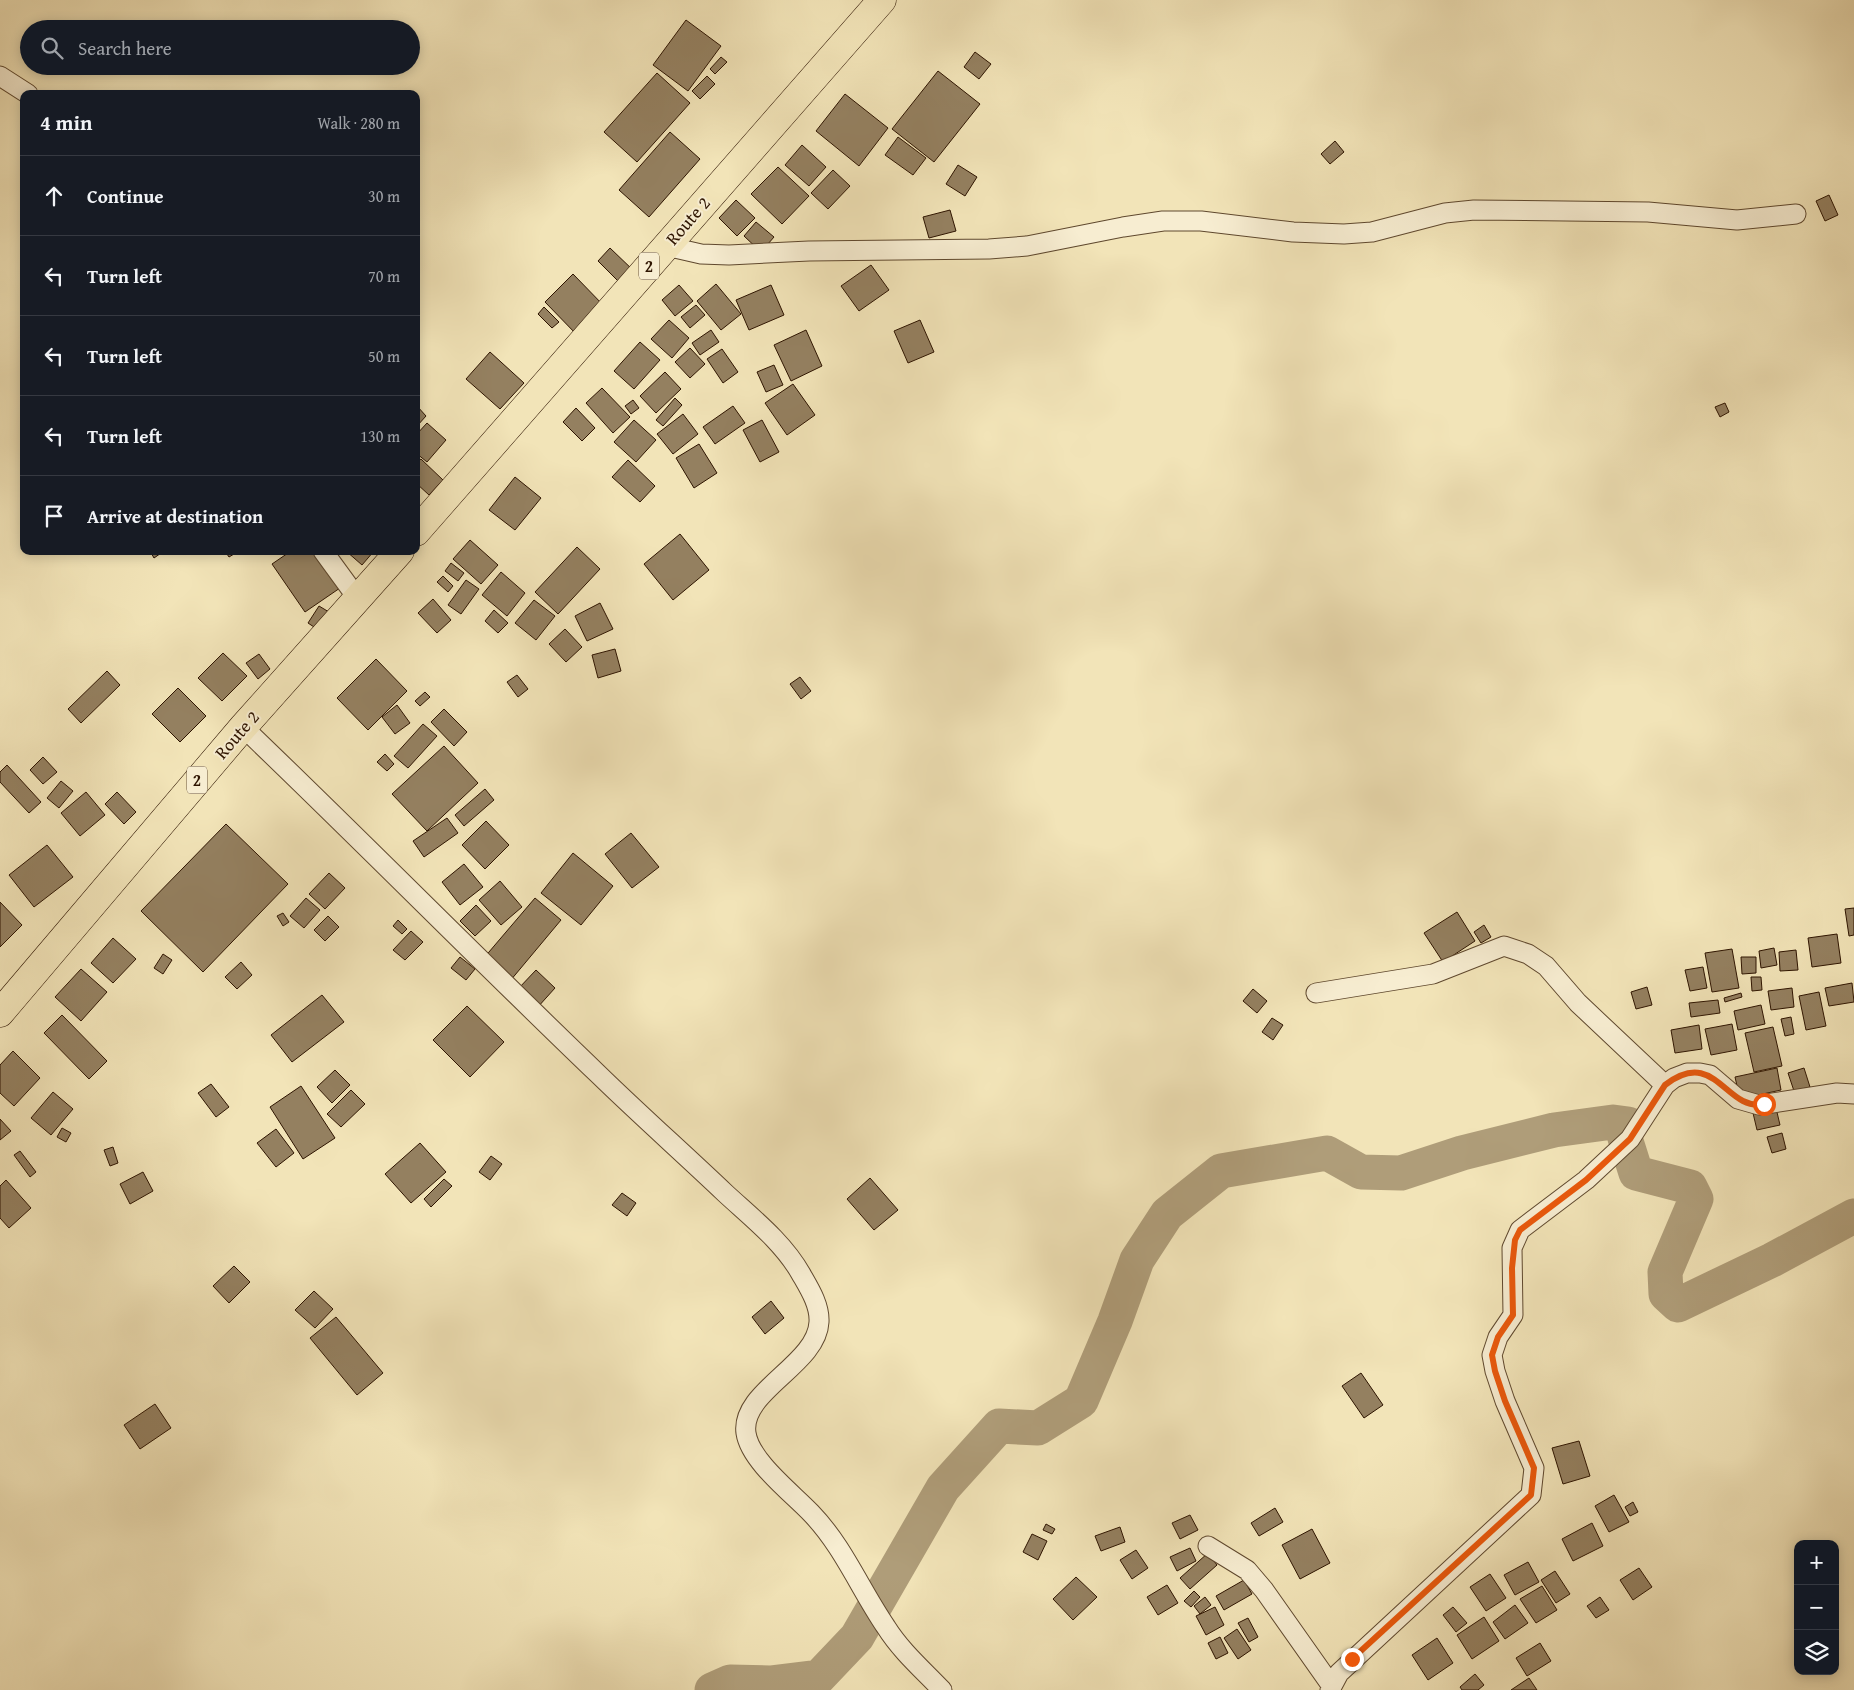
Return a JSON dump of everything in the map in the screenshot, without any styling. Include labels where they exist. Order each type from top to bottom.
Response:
[{"type":"highway","name":"Route 2","points":[[420,527],[882,0]]},
{"type":"highway","name":"Route 2","points":[[0,1013],[242,727],[396,555]]},
{"type":"street","points":[[0,76],[22,90]]},
{"type":"street","points":[[666,246],[701,254],[729,255],[809,251],[989,249],[1027,246],[1163,221],[1201,221],[1293,232],[1344,234],[1372,232],[1445,212],[1474,210],[1648,212],[1737,220],[1796,214]]},
{"type":"street","points":[[326,555],[358,599]]},
{"type":"street","points":[[242,727],[597,1073],[771,1236],[798,1269],[815,1299],[819,1322],[816,1335],[803,1354],[750,1412],[746,1435],[755,1454],[768,1470],[814,1516],[836,1543],[886,1628],[907,1654],[942,1690]]},
{"type":"street","points":[[1316,993],[1432,974],[1504,946],[1528,954],[1546,966],[1578,1003],[1665,1085]]},
{"type":"street","points":[[1208,1546],[1247,1570],[1330,1687],[1346,1666],[1531,1495],[1534,1468],[1505,1401],[1492,1355],[1498,1337],[1513,1315],[1512,1268],[1515,1240],[1520,1230],[1586,1180],[1630,1139],[1665,1085],[1674,1078],[1687,1073],[1700,1072],[1710,1075],[1738,1099],[1759,1105],[1837,1093],[1854,1094]]},
{"type":"building","points":[[686,20],[721,46],[688,91],[653,65]]},
{"type":"building","points":[[975,52],[991,64],[979,79],[964,67]]},
{"type":"building","points":[[721,57],[727,62],[715,74],[710,69]]},
{"type":"building","points":[[938,71],[980,104],[934,162],[892,129]]},
{"type":"building","points":[[657,73],[690,103],[637,162],[604,132]]},
{"type":"building","points":[[707,76],[715,84],[700,99],[692,91]]},
{"type":"building","points":[[845,94],[888,128],[859,166],[816,131]]},
{"type":"building","points":[[670,132],[700,159],[649,217],[619,190]]},
{"type":"building","points":[[898,137],[926,158],[913,175],[885,155]]},
{"type":"building","points":[[1335,141],[1344,152],[1330,164],[1321,154]]},
{"type":"building","points":[[802,145],[826,167],[809,186],[785,165]]},
{"type":"building","points":[[958,165],[977,177],[965,196],[946,184]]},
{"type":"building","points":[[778,167],[809,196],[782,224],[751,194]]},
{"type":"building","points":[[833,170],[850,186],[828,209],[811,193]]},
{"type":"building","points":[[1829,195],[1838,215],[1825,221],[1816,201]]},
{"type":"building","points":[[736,200],[755,218],[737,236],[719,218]]},
{"type":"building","points":[[950,210],[956,231],[929,238],[923,217]]},
{"type":"building","points":[[756,222],[774,237],[761,252],[744,236]]},
{"type":"building","points":[[610,248],[635,272],[622,285],[598,261]]},
{"type":"building","points":[[871,265],[889,290],[859,311],[841,286]]},
{"type":"building","points":[[573,274],[606,308],[578,336],[545,302]]},
{"type":"building","points":[[716,284],[741,314],[721,330],[697,301]]},
{"type":"building","points":[[679,285],[693,301],[675,316],[662,300]]},
{"type":"building","points":[[771,285],[784,315],[749,330],[736,300]]},
{"type":"building","points":[[696,305],[705,315],[690,328],[681,317]]},
{"type":"building","points":[[544,307],[559,322],[552,328],[538,314]]},
{"type":"building","points":[[669,320],[689,338],[672,358],[651,339]]},
{"type":"building","points":[[920,320],[934,352],[908,363],[894,331]]},
{"type":"building","points":[[711,330],[719,342],[700,355],[692,343]]},
{"type":"building","points":[[806,330],[822,366],[791,381],[774,345]]},
{"type":"building","points":[[640,342],[660,360],[634,389],[614,371]]},
{"type":"building","points":[[690,348],[705,364],[690,378],[675,362]]},
{"type":"building","points":[[722,349],[738,372],[723,383],[707,359]]},
{"type":"building","points":[[490,352],[524,383],[500,409],[466,379]]},
{"type":"building","points":[[774,365],[783,385],[766,392],[757,372]]},
{"type":"building","points":[[665,372],[681,389],[656,413],[640,396]]},
{"type":"building","points":[[793,384],[815,415],[787,435],[765,403]]},
{"type":"building","points":[[602,388],[630,417],[613,433],[586,403]]},
{"type":"building","points":[[675,398],[682,405],[663,426],[656,420]]},
{"type":"building","points":[[633,400],[639,408],[631,414],[625,406]]},
{"type":"building","points":[[1725,403],[1729,412],[1720,417],[1715,407]]},
{"type":"building","points":[[733,406],[745,423],[715,444],[703,427]]},
{"type":"building","points":[[576,408],[595,428],[582,441],[563,422]]},
{"type":"building","points":[[420,409],[426,416],[420,423]]},
{"type":"building","points":[[683,414],[698,434],[673,454],[657,434]]},
{"type":"building","points":[[634,420],[656,440],[636,462],[614,442]]},
{"type":"building","points":[[762,420],[779,452],[760,462],[743,430]]},
{"type":"building","points":[[427,423],[446,440],[427,462],[420,456],[420,431]]},
{"type":"building","points":[[699,444],[717,473],[694,488],[676,458]]},
{"type":"building","points":[[420,460],[443,480],[429,495],[420,487]]},
{"type":"building","points":[[628,460],[655,486],[640,502],[612,477]]},
{"type":"building","points":[[515,477],[541,498],[515,530],[489,510]]},
{"type":"building","points":[[680,534],[709,570],[673,600],[644,564]]},
{"type":"building","points":[[470,540],[498,565],[481,584],[453,559]]},
{"type":"building","points":[[577,547],[600,569],[558,614],[535,592]]},
{"type":"building","points":[[285,555],[318,555],[340,588],[305,612],[272,564]]},
{"type":"building","points":[[351,555],[371,555],[362,565]]},
{"type":"building","points":[[451,563],[464,573],[458,581],[445,571]]},
{"type":"building","points":[[501,572],[525,593],[507,616],[482,595]]},
{"type":"building","points":[[443,576],[453,586],[448,592],[437,582]]},
{"type":"building","points":[[466,580],[479,589],[461,614],[448,605]]},
{"type":"building","points":[[433,599],[451,620],[437,633],[418,613]]},
{"type":"building","points":[[534,600],[555,616],[536,640],[515,623]]},
{"type":"building","points":[[600,603],[613,629],[587,641],[575,616]]},
{"type":"building","points":[[319,606],[334,615],[323,633],[308,623]]},
{"type":"building","points":[[494,610],[508,623],[498,633],[485,621]]},
{"type":"building","points":[[565,629],[582,647],[566,662],[549,644]]},
{"type":"building","points":[[615,649],[621,671],[598,678],[592,655]]},
{"type":"building","points":[[223,653],[247,676],[222,701],[198,678]]},
{"type":"building","points":[[259,654],[270,669],[258,679],[246,663]]},
{"type":"building","points":[[376,659],[407,691],[368,730],[337,698]]},
{"type":"building","points":[[107,671],[120,685],[81,723],[68,709]]},
{"type":"building","points":[[517,675],[528,689],[518,697],[507,682]]},
{"type":"building","points":[[800,677],[811,691],[801,699],[790,684]]},
{"type":"building","points":[[178,688],[206,716],[180,742],[152,714]]},
{"type":"building","points":[[425,692],[430,697],[420,706],[415,701]]},
{"type":"building","points":[[397,705],[410,723],[395,734],[382,717]]},
{"type":"building","points":[[444,709],[467,732],[454,746],[431,722]]},
{"type":"building","points":[[423,724],[437,736],[408,768],[394,756]]},
{"type":"building","points":[[444,746],[478,783],[427,831],[392,794]]},
{"type":"building","points":[[385,754],[394,764],[387,771],[377,762]]},
{"type":"building","points":[[43,757],[57,772],[43,784],[30,770]]},
{"type":"building","points":[[7,765],[41,802],[29,813],[0,782],[0,772]]},
{"type":"building","points":[[61,781],[73,791],[59,808],[47,798]]},
{"type":"building","points":[[485,789],[494,800],[464,826],[455,815]]},
{"type":"building","points":[[86,792],[105,815],[80,836],[61,813]]},
{"type":"building","points":[[117,792],[136,812],[124,824],[105,804]]},
{"type":"building","points":[[447,818],[458,833],[424,857],[413,841]]},
{"type":"building","points":[[486,821],[509,845],[485,869],[462,845]]},
{"type":"building","points":[[226,824],[288,884],[203,972],[141,911]]},
{"type":"building","points":[[631,833],[659,867],[632,888],[605,854]]},
{"type":"building","points":[[47,845],[73,877],[34,907],[9,875]]},
{"type":"building","points":[[573,853],[613,886],[581,925],[541,893]]},
{"type":"building","points":[[464,864],[483,887],[460,905],[442,882]]},
{"type":"building","points":[[329,873],[345,888],[325,909],[309,894]]},
{"type":"building","points":[[500,881],[522,907],[501,925],[479,900]]},
{"type":"building","points":[[306,898],[320,910],[304,928],[290,916]]},
{"type":"building","points":[[535,898],[561,920],[510,981],[483,959]]},
{"type":"building","points":[[0,902],[22,925],[0,947]]},
{"type":"building","points":[[476,905],[491,921],[475,936],[460,921]]},
{"type":"building","points":[[1854,908],[1854,935],[1849,936],[1845,909]]},
{"type":"building","points":[[1457,912],[1475,941],[1443,962],[1424,933]]},
{"type":"building","points":[[283,913],[289,922],[283,926],[277,916]]},
{"type":"building","points":[[328,916],[339,927],[325,941],[314,930]]},
{"type":"building","points":[[398,920],[407,929],[402,934],[393,926]]},
{"type":"building","points":[[1484,925],[1491,937],[1481,943],[1474,932]]},
{"type":"building","points":[[411,931],[423,942],[405,960],[393,950]]},
{"type":"building","points":[[1837,934],[1841,963],[1812,967],[1808,938]]},
{"type":"building","points":[[113,938],[136,959],[113,983],[91,963]]},
{"type":"building","points":[[1774,948],[1777,965],[1761,968],[1759,951]]},
{"type":"building","points":[[1732,949],[1739,988],[1712,992],[1705,953]]},
{"type":"building","points":[[1796,950],[1798,970],[1780,971],[1779,952]]},
{"type":"building","points":[[163,954],[172,960],[163,974],[154,968]]},
{"type":"building","points":[[460,957],[475,969],[466,980],[451,968]]},
{"type":"building","points":[[1741,957],[1756,957],[1756,973],[1742,974]]},
{"type":"building","points":[[241,962],[252,975],[237,989],[225,977]]},
{"type":"building","points":[[1703,967],[1707,988],[1690,991],[1685,970]]},
{"type":"building","points":[[81,969],[107,992],[81,1021],[55,997]]},
{"type":"building","points":[[536,970],[555,988],[537,1008],[518,989]]},
{"type":"building","points":[[1751,977],[1761,977],[1762,990],[1752,991]]},
{"type":"building","points":[[1852,983],[1854,1002],[1829,1006],[1825,988]]},
{"type":"building","points":[[1647,987],[1652,1005],[1636,1009],[1631,992]]},
{"type":"building","points":[[1792,988],[1794,1007],[1771,1010],[1768,991]]},
{"type":"building","points":[[1253,989],[1267,1001],[1257,1013],[1243,1001]]},
{"type":"building","points":[[1819,992],[1826,1026],[1806,1030],[1799,996]]},
{"type":"building","points":[[1741,993],[1742,997],[1725,1002],[1724,998]]},
{"type":"building","points":[[322,995],[344,1022],[292,1062],[271,1035]]},
{"type":"building","points":[[1718,1000],[1720,1013],[1691,1017],[1689,1003]]},
{"type":"building","points":[[1761,1005],[1765,1024],[1738,1030],[1734,1011]]},
{"type":"building","points":[[467,1006],[504,1042],[470,1077],[433,1040]]},
{"type":"building","points":[[62,1015],[107,1061],[89,1079],[44,1033]]},
{"type":"building","points":[[1791,1017],[1794,1034],[1785,1036],[1781,1019]]},
{"type":"building","points":[[1272,1018],[1283,1025],[1273,1040],[1262,1032]]},
{"type":"building","points":[[1732,1024],[1737,1050],[1711,1055],[1705,1029]]},
{"type":"building","points":[[1699,1025],[1702,1049],[1675,1053],[1671,1030]]},
{"type":"building","points":[[1773,1027],[1782,1066],[1754,1072],[1745,1033]]},
{"type":"building","points":[[13,1051],[40,1078],[14,1106],[0,1093],[0,1065]]},
{"type":"building","points":[[1777,1068],[1781,1090],[1740,1099],[1735,1077]]},
{"type":"building","points":[[1804,1068],[1810,1087],[1794,1091],[1788,1073]]},
{"type":"building","points":[[335,1070],[350,1085],[332,1103],[317,1087]]},
{"type":"building","points":[[211,1084],[229,1107],[216,1117],[198,1093]]},
{"type":"building","points":[[301,1086],[335,1138],[303,1159],[270,1107]]},
{"type":"building","points":[[351,1090],[365,1104],[341,1127],[327,1114]]},
{"type":"building","points":[[53,1092],[73,1109],[51,1135],[31,1118]]},
{"type":"building","points":[[1776,1108],[1780,1125],[1757,1130],[1753,1113]]},
{"type":"building","points":[[0,1119],[11,1131],[0,1140]]},
{"type":"building","points":[[62,1128],[71,1133],[66,1142],[57,1137]]},
{"type":"building","points":[[276,1129],[294,1153],[276,1167],[257,1143]]},
{"type":"building","points":[[1782,1133],[1786,1149],[1772,1153],[1767,1137]]},
{"type":"building","points":[[420,1143],[446,1172],[411,1203],[385,1174]]},
{"type":"building","points":[[113,1147],[118,1163],[110,1166],[104,1150]]},
{"type":"building","points":[[20,1151],[36,1172],[30,1177],[14,1155]]},
{"type":"building","points":[[491,1156],[502,1164],[490,1180],[479,1172]]},
{"type":"building","points":[[143,1172],[153,1191],[130,1204],[120,1184]]},
{"type":"building","points":[[870,1178],[898,1210],[874,1230],[847,1199]]},
{"type":"building","points":[[444,1179],[452,1186],[431,1207],[424,1199]]},
{"type":"building","points":[[6,1180],[31,1208],[9,1228],[0,1218],[0,1186]]},
{"type":"building","points":[[622,1193],[636,1203],[627,1216],[612,1205]]},
{"type":"building","points":[[234,1266],[250,1282],[229,1303],[213,1286]]},
{"type":"building","points":[[314,1291],[333,1309],[315,1328],[295,1310]]},
{"type":"building","points":[[771,1301],[784,1318],[765,1334],[752,1317]]},
{"type":"building","points":[[336,1317],[383,1373],[357,1395],[310,1338]]},
{"type":"building","points":[[1361,1373],[1383,1405],[1364,1418],[1342,1386]]},
{"type":"building","points":[[155,1404],[171,1428],[140,1449],[124,1425]]},
{"type":"building","points":[[1579,1441],[1590,1476],[1563,1484],[1552,1448]]},
{"type":"building","points":[[1614,1495],[1629,1522],[1609,1532],[1595,1506]]},
{"type":"building","points":[[1633,1502],[1638,1512],[1630,1516],[1625,1507]]},
{"type":"building","points":[[1275,1508],[1283,1522],[1259,1536],[1251,1523]]},
{"type":"building","points":[[1190,1515],[1198,1530],[1180,1539],[1172,1523]]},
{"type":"building","points":[[1592,1523],[1603,1546],[1573,1561],[1562,1539]]},
{"type":"building","points":[[1046,1524],[1055,1529],[1052,1534],[1043,1530]]},
{"type":"building","points":[[1120,1527],[1125,1542],[1101,1551],[1095,1536]]},
{"type":"building","points":[[1312,1529],[1330,1563],[1300,1579],[1282,1545]]},
{"type":"building","points":[[1032,1534],[1047,1541],[1038,1560],[1023,1552]]},
{"type":"building","points":[[1190,1548],[1196,1561],[1177,1571],[1170,1557]]},
{"type":"building","points":[[1136,1550],[1148,1568],[1132,1579],[1120,1560]]},
{"type":"building","points":[[1208,1553],[1217,1565],[1190,1589],[1180,1578]]},
{"type":"building","points":[[1528,1562],[1539,1582],[1515,1595],[1504,1575]]},
{"type":"building","points":[[1639,1568],[1652,1587],[1633,1600],[1620,1580]]},
{"type":"building","points":[[1555,1571],[1570,1594],[1556,1603],[1541,1580]]},
{"type":"building","points":[[1490,1574],[1506,1598],[1486,1611],[1470,1587]]},
{"type":"building","points":[[1076,1577],[1097,1597],[1073,1620],[1053,1599]]},
{"type":"building","points":[[1244,1580],[1252,1594],[1224,1610],[1216,1596]]},
{"type":"building","points":[[1167,1585],[1178,1603],[1158,1615],[1147,1597]]},
{"type":"building","points":[[1542,1586],[1557,1610],[1536,1623],[1520,1599]]},
{"type":"building","points":[[1194,1591],[1200,1597],[1191,1607],[1184,1601]]},
{"type":"building","points":[[1205,1597],[1211,1605],[1200,1614],[1194,1606]]},
{"type":"building","points":[[1600,1597],[1609,1610],[1596,1618],[1587,1606]]},
{"type":"building","points":[[1515,1605],[1528,1623],[1505,1639],[1493,1622]]},
{"type":"building","points":[[1215,1607],[1224,1625],[1206,1635],[1196,1616]]},
{"type":"building","points":[[1453,1607],[1467,1623],[1456,1632],[1443,1615]]},
{"type":"building","points":[[1484,1617],[1499,1641],[1472,1659],[1457,1635]]},
{"type":"building","points":[[1248,1618],[1258,1637],[1249,1642],[1238,1623]]},
{"type":"building","points":[[1237,1629],[1251,1650],[1238,1659],[1224,1638]]},
{"type":"building","points":[[1220,1637],[1228,1653],[1216,1659],[1208,1643]]},
{"type":"building","points":[[1437,1638],[1453,1663],[1428,1680],[1412,1655]]},
{"type":"building","points":[[1540,1643],[1551,1661],[1527,1676],[1516,1658]]},
{"type":"building","points":[[1475,1674],[1484,1685],[1478,1690],[1462,1690],[1460,1687]]},
{"type":"building","points":[[1529,1678],[1537,1690],[1511,1690]]},
{"type":"waterway","points":[[712,1690],[730,1682],[770,1683],[819,1677],[857,1637],[943,1488],[999,1426],[1038,1428],[1081,1401],[1115,1321],[1137,1260],[1167,1214],[1221,1171],[1327,1153],[1361,1172],[1401,1173],[1462,1153],[1554,1130],[1613,1122],[1628,1124],[1625,1138],[1636,1173],[1690,1187],[1696,1199],[1665,1272],[1666,1294],[1678,1305],[1772,1260],[1854,1216]]},
{"type":"route","points":[[1352,1659],[1531,1495],[1534,1483],[1534,1468],[1505,1401],[1492,1355],[1498,1337],[1513,1315],[1515,1306],[1512,1248],[1520,1230],[1586,1180],[1630,1139],[1665,1085],[1674,1078],[1687,1073],[1700,1072],[1710,1075],[1738,1099],[1759,1105],[1764,1104]]}]
